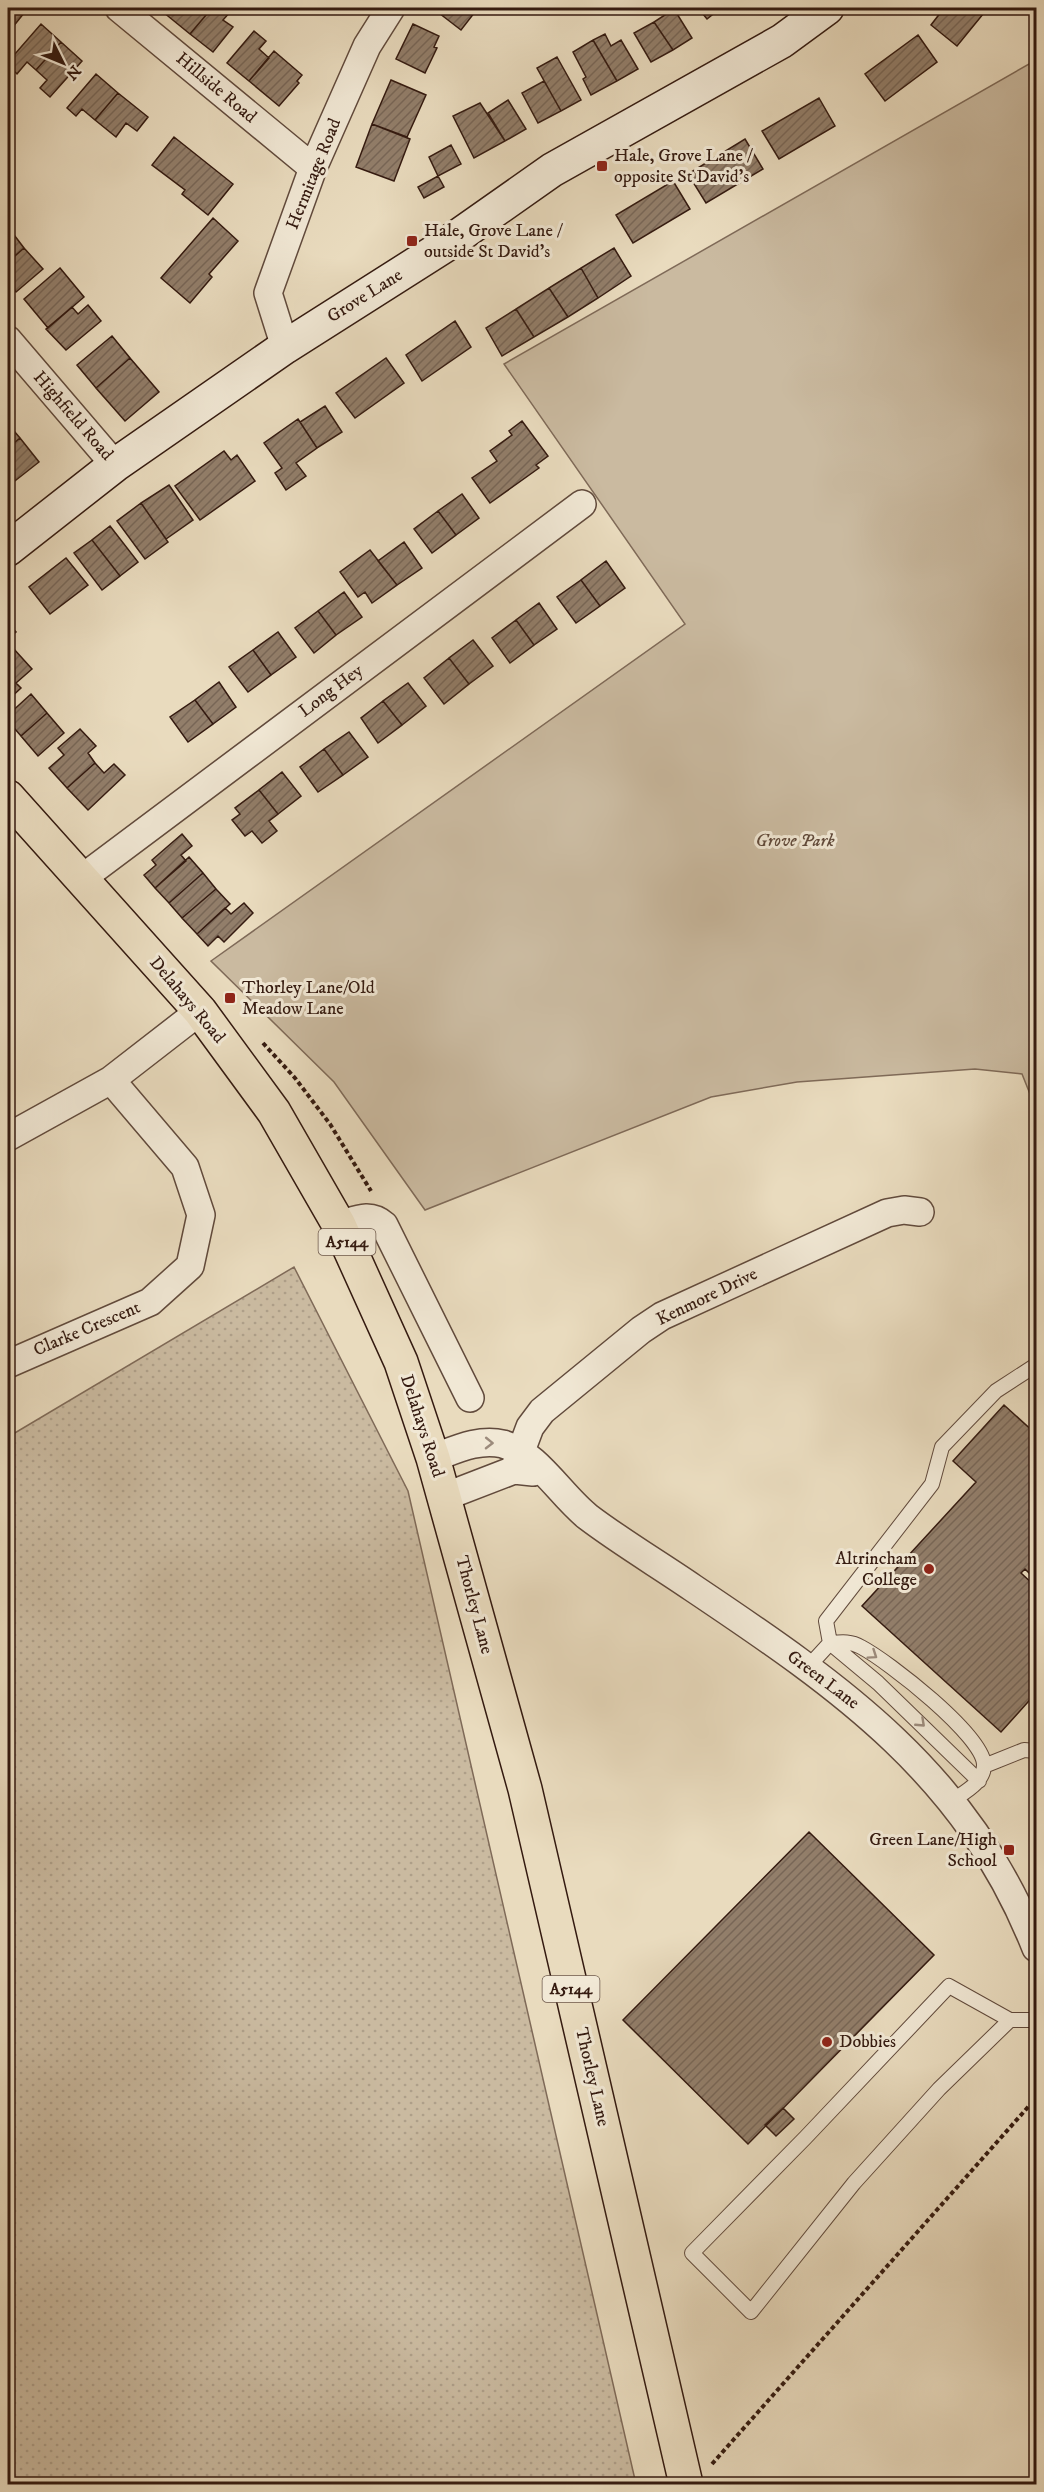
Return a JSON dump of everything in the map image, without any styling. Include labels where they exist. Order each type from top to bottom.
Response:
[{"type":"main road","name":"Delahays Road","points":[[8,797],[200,1011],[274,1112],[339,1225],[401,1362],[444,1497]]},
{"type":"main road","name":"Thorley Lane","points":[[444,1497],[525,1789],[698,2476]]},
{"type":"street","name":"Hillside Road","points":[[119,8],[313,168]]},
{"type":"street","name":"Hermitage Road","points":[[285,347],[268,293],[313,168],[367,46],[391,8]]},
{"type":"street","name":"Grove Lane","points":[[8,549],[115,465],[285,347],[444,246],[552,170],[782,41],[827,8]]},
{"type":"street","name":"Highfield Road","points":[[8,340],[115,465]]},
{"type":"street","name":"Long Hey","points":[[81,879],[582,504]]},
{"type":"street","points":[[8,1137],[111,1080],[200,1011]]},
{"type":"street","name":"Clarke Crescent","points":[[8,1364],[150,1302],[190,1266],[201,1215],[185,1167],[111,1080]]},
{"type":"street","name":"Kenmore Drive","points":[[518,1461],[530,1427],[542,1410],[641,1330],[662,1316],[887,1213],[904,1210],[920,1212]]},
{"type":"street","points":[[339,1225],[368,1217],[384,1225],[470,1398]]},
{"type":"street","name":"Green Lane","points":[[433,1458],[480,1443],[495,1443],[518,1461],[534,1462],[543,1474],[587,1516],[808,1666],[881,1726],[952,1801],[997,1864],[1016,1900],[1036,1948]]},
{"type":"street","points":[[444,1497],[518,1461]]},
{"type":"lane","points":[[979,1781],[878,1683],[830,1643],[826,1621],[932,1484],[942,1447],[996,1391],[1036,1365]]},
{"type":"lane","points":[[808,1666],[830,1643],[846,1641],[861,1647],[899,1672],[967,1733],[981,1750],[984,1766],[979,1781],[952,1801]]},
{"type":"lane","points":[[984,1766],[1024,1750],[1036,1751]]},
{"type":"lane","points":[[1010,2020],[939,2089],[854,2182],[751,2312],[692,2253],[807,2137],[949,1986],[1010,2020],[1036,2020]]},
{"type":"path","points":[[698,2476],[1036,2098]]},
{"type":"green space","name":"Grove Park","points":[[1036,60],[1036,1109],[1022,1074],[975,1069],[797,1082],[711,1097],[425,1210],[334,1082],[211,961],[685,624],[504,364]]},
{"type":"green space","points":[[294,1267],[408,1491],[636,2484],[8,2484],[8,1437]]},
{"type":"building","points":[[8,8],[18,8],[24,13],[8,33]]},
{"type":"building","points":[[167,8],[212,8],[190,34],[163,12]]},
{"type":"building","points":[[212,8],[232,10],[223,20],[233,27],[213,52],[190,34]]},
{"type":"building","points":[[437,8],[469,8],[475,12],[461,30],[435,10]]},
{"type":"building","points":[[698,8],[721,8],[707,19]]},
{"type":"building","points":[[944,8],[988,8],[957,46],[931,25]]},
{"type":"building","points":[[674,9],[692,38],[673,50],[654,22]]},
{"type":"building","points":[[654,22],[673,50],[651,62],[634,33]]},
{"type":"building","points":[[41,24],[61,42],[36,70],[27,62],[17,74],[8,62]]},
{"type":"building","points":[[413,24],[439,36],[434,47],[437,48],[425,73],[396,59]]},
{"type":"building","points":[[254,31],[266,41],[259,49],[269,58],[249,81],[227,63]]},
{"type":"building","points":[[605,34],[611,46],[621,40],[638,69],[617,81],[593,40]]},
{"type":"building","points":[[918,35],[937,62],[885,101],[865,74]]},
{"type":"building","points":[[593,40],[617,81],[591,95],[583,79],[586,77],[573,52]]},
{"type":"building","points":[[61,42],[82,61],[50,97],[40,88],[47,80],[36,70]]},
{"type":"building","points":[[274,51],[302,75],[297,81],[299,83],[279,106],[249,81]]},
{"type":"building","points":[[557,57],[581,100],[561,111],[537,68]]},
{"type":"building","points":[[96,74],[118,93],[95,120],[82,109],[76,116],[67,108]]},
{"type":"building","points":[[391,80],[426,95],[407,137],[372,124]]},
{"type":"building","points":[[544,81],[561,111],[538,123],[522,93]]},
{"type":"building","points":[[118,93],[148,117],[137,131],[126,123],[116,137],[95,120]]},
{"type":"building","points":[[819,98],[835,126],[779,159],[762,131]]},
{"type":"building","points":[[508,100],[526,129],[505,141],[488,113]]},
{"type":"building","points":[[480,103],[505,141],[474,158],[453,116]]},
{"type":"building","points":[[372,124],[410,139],[394,181],[356,167]]},
{"type":"building","points":[[174,137],[233,184],[208,215],[182,194],[185,190],[152,165]]},
{"type":"building","points":[[745,139],[763,169],[706,203],[688,174]]},
{"type":"building","points":[[451,145],[461,164],[438,176],[429,157]]},
{"type":"building","points":[[438,176],[444,187],[424,198],[418,187]]},
{"type":"building","points":[[673,181],[690,209],[633,243],[616,215]]},
{"type":"building","points":[[213,218],[238,241],[209,274],[212,277],[190,303],[161,278]]},
{"type":"building","points":[[8,227],[24,248],[8,262]]},
{"type":"building","points":[[24,248],[43,269],[16,292],[8,282],[8,262]]},
{"type":"building","points":[[614,248],[631,276],[598,298],[581,268]]},
{"type":"building","points":[[60,268],[84,297],[48,328],[24,299]]},
{"type":"building","points":[[581,268],[598,298],[568,317],[549,288]]},
{"type":"building","points":[[549,288],[568,317],[534,337],[516,309]]},
{"type":"building","points":[[88,305],[101,321],[66,350],[46,329],[72,307],[78,314]]},
{"type":"building","points":[[516,309],[534,337],[502,356],[486,328]]},
{"type":"building","points":[[455,321],[471,347],[422,381],[406,355]]},
{"type":"building","points":[[112,336],[130,358],[96,388],[77,365]]},
{"type":"building","points":[[130,358],[159,392],[125,421],[96,388]]},
{"type":"building","points":[[386,358],[404,383],[355,418],[336,393]]},
{"type":"building","points":[[325,406],[342,432],[317,448],[300,422]]},
{"type":"building","points":[[298,419],[317,448],[296,463],[306,476],[286,490],[275,473],[282,468],[264,443]]},
{"type":"building","points":[[522,421],[548,456],[536,465],[539,468],[490,503],[472,478],[497,461],[490,451],[512,435],[509,431]]},
{"type":"building","points":[[8,424],[20,438],[8,448]]},
{"type":"building","points":[[20,438],[39,462],[11,484],[8,480],[8,448]]},
{"type":"building","points":[[224,451],[231,460],[237,455],[255,481],[200,520],[175,486]]},
{"type":"building","points":[[169,485],[193,520],[166,539],[141,503]]},
{"type":"building","points":[[462,494],[479,518],[456,535],[438,511]]},
{"type":"building","points":[[141,503],[168,542],[145,559],[117,521]]},
{"type":"building","points":[[438,511],[456,535],[432,553],[414,529]]},
{"type":"building","points":[[110,526],[138,562],[120,576],[92,540]]},
{"type":"building","points":[[92,540],[120,576],[102,590],[74,553]]},
{"type":"building","points":[[404,542],[422,568],[397,585],[378,561]]},
{"type":"building","points":[[370,550],[397,585],[372,603],[365,592],[358,597],[340,572]]},
{"type":"building","points":[[66,558],[88,585],[50,614],[29,587]]},
{"type":"building","points":[[606,561],[625,588],[600,606],[581,580]]},
{"type":"building","points":[[581,580],[600,606],[576,623],[557,597]]},
{"type":"building","points":[[344,592],[362,617],[336,635],[318,611]]},
{"type":"building","points":[[539,603],[557,629],[534,645],[516,620]]},
{"type":"building","points":[[318,611],[336,635],[314,653],[295,628]]},
{"type":"building","points":[[516,620],[534,645],[510,663],[492,638]]},
{"type":"building","points":[[8,623],[16,632],[8,639]]},
{"type":"building","points":[[278,632],[296,657],[271,675],[253,650]]},
{"type":"building","points":[[473,640],[493,666],[469,684],[449,658]]},
{"type":"building","points":[[13,648],[32,669],[16,683],[21,688],[8,700],[8,653]]},
{"type":"building","points":[[253,650],[271,675],[248,692],[229,667]]},
{"type":"building","points":[[449,658],[469,684],[444,704],[424,678]]},
{"type":"building","points":[[219,682],[236,707],[213,724],[195,700]]},
{"type":"building","points":[[408,683],[426,706],[402,725],[383,701]]},
{"type":"building","points":[[31,694],[47,713],[21,736],[8,721],[8,715]]},
{"type":"building","points":[[195,700],[213,724],[188,742],[170,717]]},
{"type":"building","points":[[383,701],[402,725],[378,743],[361,718]]},
{"type":"building","points":[[47,713],[64,733],[38,756],[21,736]]},
{"type":"building","points":[[80,729],[96,746],[88,753],[95,763],[67,788],[49,768],[64,755],[58,748]]},
{"type":"building","points":[[349,732],[368,757],[343,775],[324,749]]},
{"type":"building","points":[[324,749],[343,775],[318,792],[300,767]]},
{"type":"building","points":[[95,763],[104,773],[114,764],[125,775],[88,810],[67,788]]},
{"type":"building","points":[[282,772],[301,796],[278,814],[259,790]]},
{"type":"building","points":[[259,790],[278,814],[269,821],[277,831],[262,843],[252,831],[245,836],[232,820],[240,814],[235,808]]},
{"type":"building","points":[[182,834],[192,846],[181,855],[186,861],[155,888],[144,875],[156,865],[152,860]]},
{"type":"building","points":[[189,857],[203,873],[169,903],[155,888]]},
{"type":"building","points":[[203,873],[216,889],[182,918],[169,903]]},
{"type":"building","points":[[216,889],[230,904],[197,934],[182,918]]},
{"type":"building","points":[[244,903],[253,913],[224,942],[218,936],[208,946],[197,934],[225,908],[231,914]]},
{"type":"building","points":[[1004,1405],[1036,1434],[1036,1580],[1025,1569],[1021,1573],[1036,1587],[1036,1693],[1001,1732],[862,1606],[976,1482],[953,1461]]},
{"type":"building","points":[[809,1832],[934,1955],[748,2144],[623,2020]]},
{"type":"building","points":[[783,2108],[794,2119],[776,2136],[765,2125]]},
{"type":"place","name":"Hale, Grove Lane / opposite St David's","points":[[602,166]]},
{"type":"place","name":"Hale, Grove Lane / outside St David's","points":[[412,241]]},
{"type":"place","name":"Thorley Lane/Old Meadow Lane","points":[[230,998]]},
{"type":"place","name":"Altrincham College","points":[[929,1569]]},
{"type":"place","name":"Green Lane/High School","points":[[1009,1850]]},
{"type":"place","name":"Dobbies","points":[[827,2042]]}]
